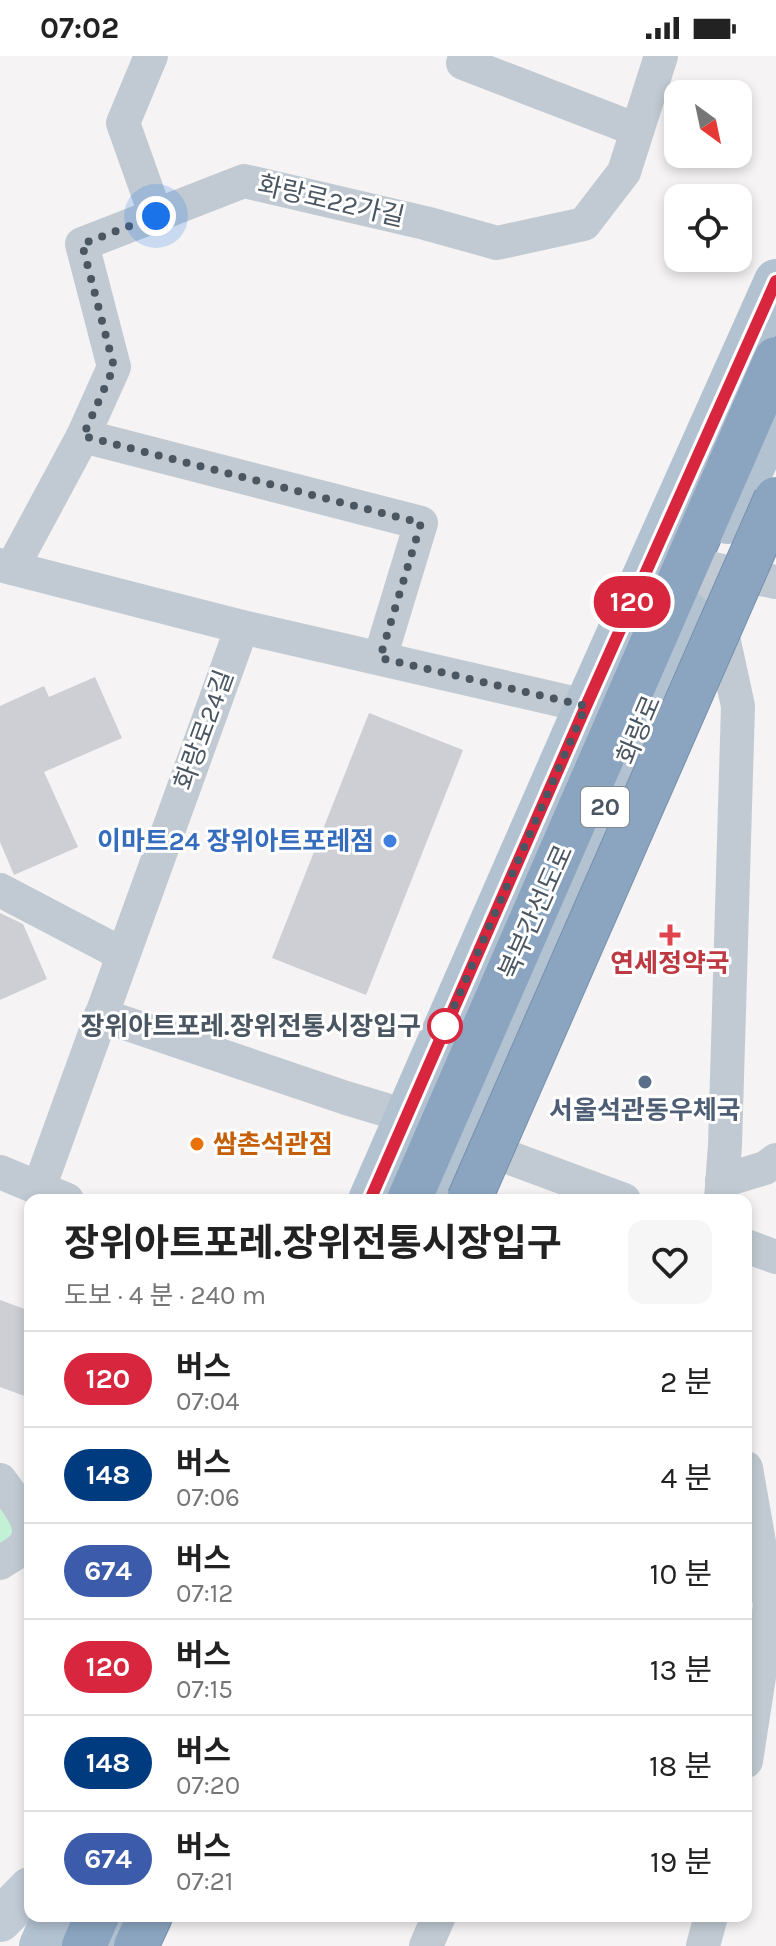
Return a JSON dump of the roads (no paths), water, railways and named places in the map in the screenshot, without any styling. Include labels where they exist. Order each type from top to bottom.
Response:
[{"type":"highway","name":"북부간선도로","points":[[412,1194],[776,359]]},
{"type":"highway","name":"북부간선도로","points":[[472,1194],[776,499]]},
{"type":"highway","points":[[84,1946],[94,1922]]},
{"type":"highway","points":[[136,1946],[147,1922]]},
{"type":"main road","name":"20","points":[[373,1194],[776,281]]},
{"type":"main road","name":"화랑로","points":[[440,1194],[776,416]]},
{"type":"main road","points":[[41,1946],[51,1922]]},
{"type":"main road","points":[[110,1946],[121,1922]]},
{"type":"street","points":[[151,56],[123,123],[156,216]]},
{"type":"street","name":"화랑로22가길","points":[[6,566],[83,436],[114,367],[82,244],[244,181],[497,243],[584,224],[624,172],[661,56]]},
{"type":"street","points":[[463,63],[637,130]]},
{"type":"street","points":[[83,436],[421,523],[380,658]]},
{"type":"street","points":[[6,566],[242,627],[586,706]]},
{"type":"street","points":[[776,582],[708,568],[738,706],[721,1190],[776,1160]]},
{"type":"street","name":"화랑로24길","points":[[53,1194],[101,1015],[242,627]]},
{"type":"street","points":[[0,890],[122,954]]},
{"type":"street","points":[[101,1015],[406,1116]]},
{"type":"street","points":[[463,1140],[608,1194]]},
{"type":"street","points":[[0,1172],[53,1194]]},
{"type":"street","points":[[752,1248],[776,1257]]},
{"type":"street","points":[[0,1480],[24,1516]]},
{"type":"street","points":[[752,1489],[768,1544],[770,1605],[752,1722]]},
{"type":"street","points":[[0,1563],[24,1545]]},
{"type":"street","points":[[0,1920],[24,1895]]},
{"type":"street","points":[[426,1946],[436,1922]]},
{"type":"street","points":[[703,1946],[709,1922]]},
{"type":"place","name":"이마트24 장위아트포레점","points":[[390,841]]},
{"type":"place","name":"연세정약국","points":[[670,935]]},
{"type":"place","name":"장위아트포레.장위전통시장입구","points":[[445,1026]]},
{"type":"place","name":"서울석관동우체국","points":[[645,1082]]},
{"type":"place","name":"쌈촌석관점","points":[[197,1144]]}]
